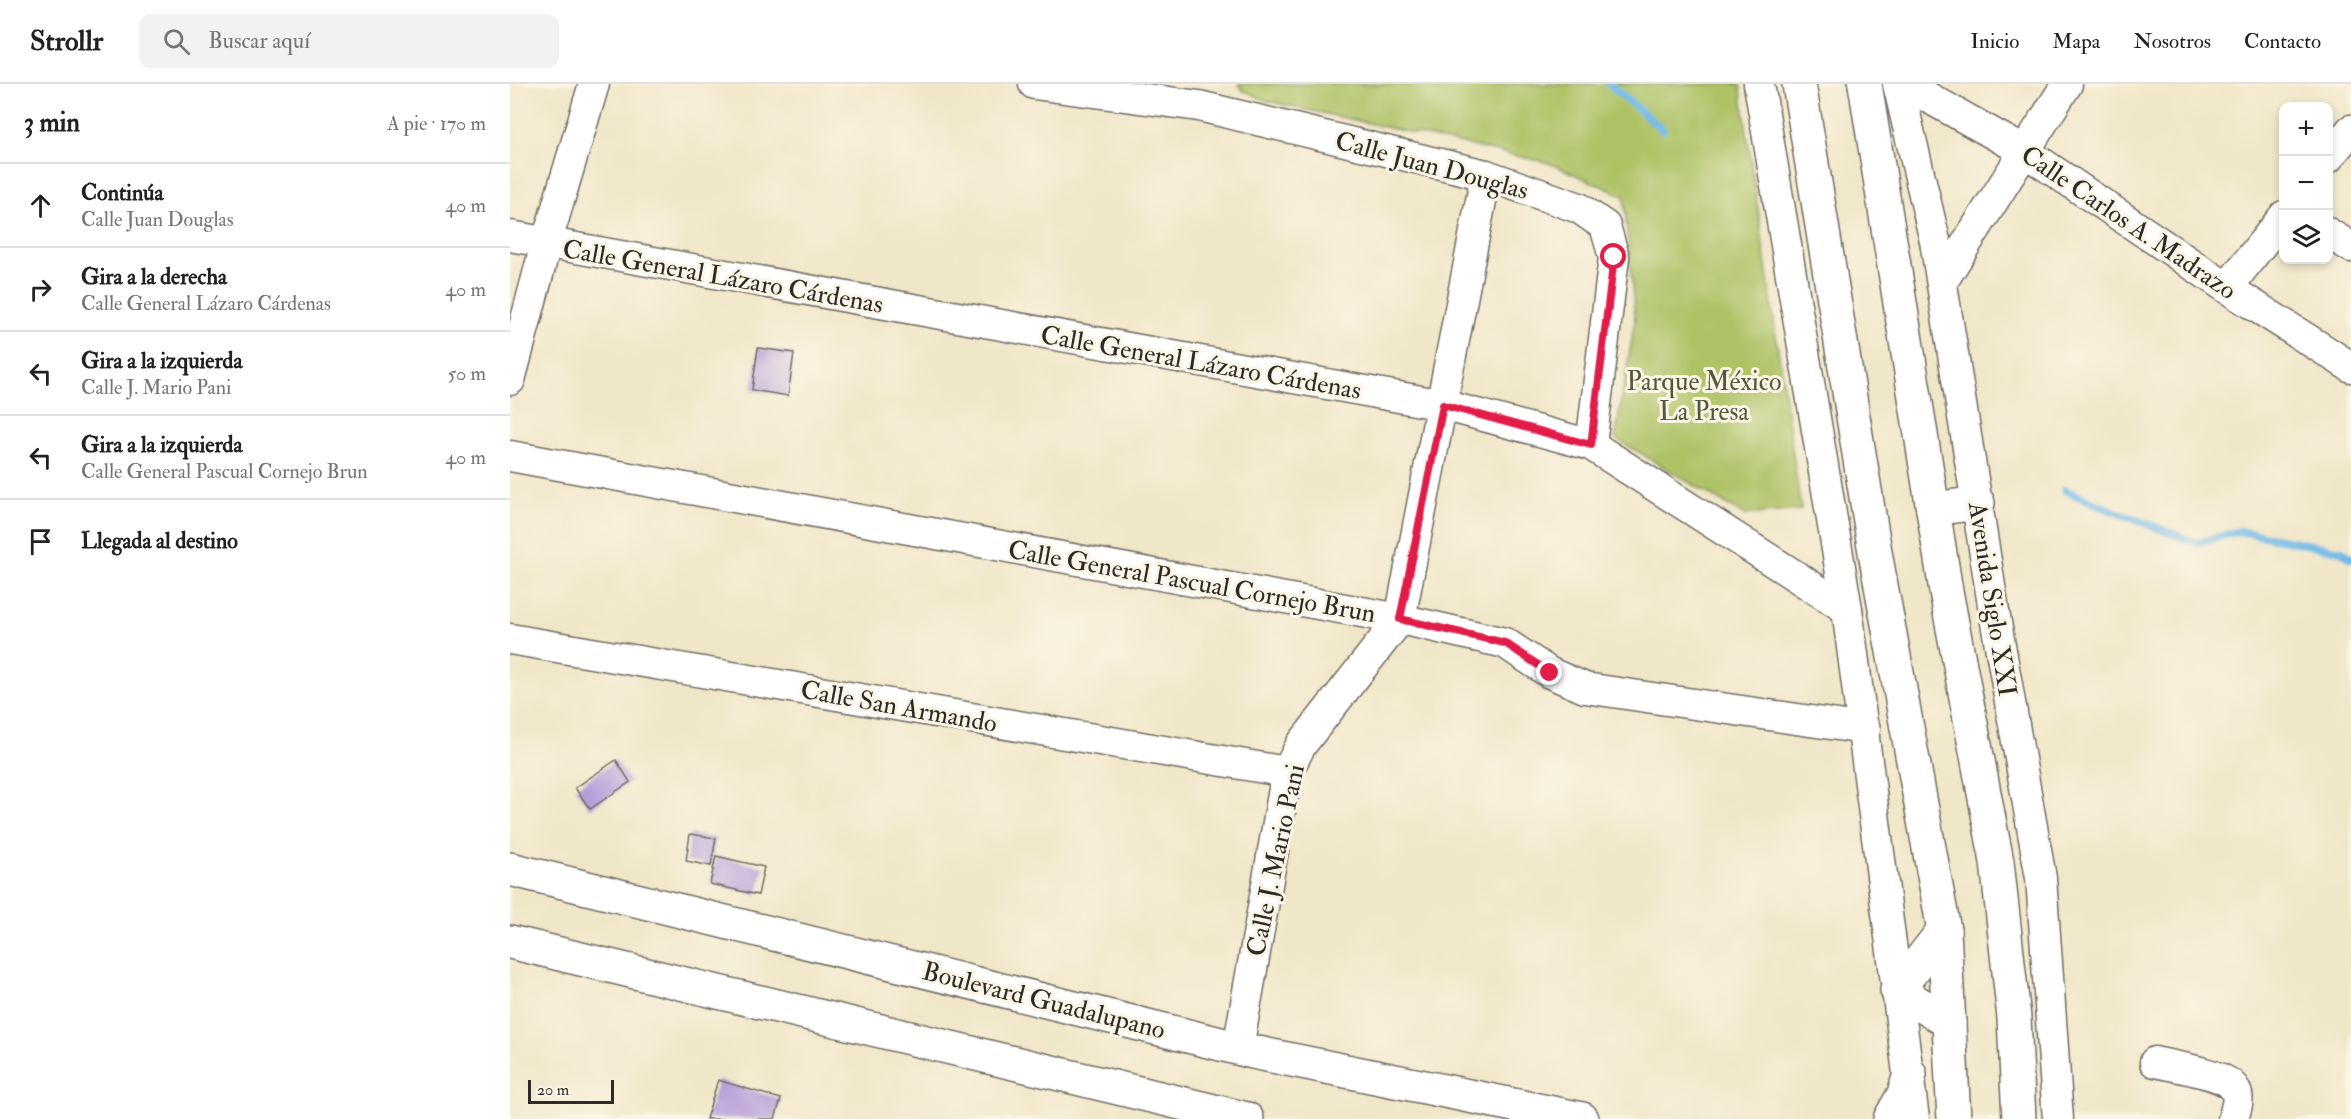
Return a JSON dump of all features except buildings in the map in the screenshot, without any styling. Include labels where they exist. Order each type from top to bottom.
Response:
[{"type":"main road","points":[[1799,84],[1876,558],[1944,930],[1954,1119]]},
{"type":"main road","name":"Avenida Siglo XXI","points":[[1864,84],[1933,509],[1997,862],[2014,1018],[2019,1119]]},
{"type":"main road","points":[[1933,509],[1978,503]]},
{"type":"main road","name":"Boulevard Guadalupano","points":[[510,868],[1238,1048],[1582,1119]]},
{"type":"main road","points":[[1944,930],[1897,990],[1949,1022]]},
{"type":"main road","points":[[510,942],[1239,1118]]},
{"type":"main road","points":[[1890,1119],[1904,1094],[1910,1074]]},
{"type":"street","points":[[510,380],[546,244],[594,84]]},
{"type":"street","name":"Calle Juan Douglas","points":[[1034,84],[1199,95],[1486,175],[1579,208],[1605,226],[1614,257],[1591,445]]},
{"type":"street","points":[[1759,84],[1865,729],[1914,1119]]},
{"type":"street","name":"Avenida Siglo XXI","points":[[1898,84],[1935,241],[2041,878],[2058,1119]]},
{"type":"street","name":"Calle Carlos A. Madrazo","points":[[1904,84],[2024,151],[2227,288],[2351,367]]},
{"type":"street","points":[[1942,282],[2067,84]]},
{"type":"street","points":[[2330,156],[2351,130]]},
{"type":"street","name":"Calle J. Mario Pani","points":[[1238,1048],[1287,772],[1301,745],[1400,619],[1486,175]]},
{"type":"street","points":[[2227,288],[2279,221]]},
{"type":"street","name":"Calle General Lázaro Cárdenas","points":[[510,236],[1443,405],[1591,445],[1847,609]]},
{"type":"street","points":[[2333,236],[2351,247]]},
{"type":"street","name":"Calle General Pascual Cornejo Brun","points":[[510,456],[1400,619],[1505,643],[1550,673],[1585,688],[1865,729]]},
{"type":"street","name":"Calle San Armando","points":[[510,639],[1287,772]]},
{"type":"street","points":[[2155,1062],[2222,1079],[2234,1086],[2239,1099],[2233,1119]]},
{"type":"green space","name":"Parque México La Presa","points":[[1238,84],[1740,84],[1801,510],[1744,515],[1615,438],[1635,321],[1624,196],[1549,163],[1267,101],[1242,90]]},
{"type":"waterway","points":[[1609,84],[1663,130]]},
{"type":"waterway","points":[[2065,490],[2197,543],[2239,531],[2342,551],[2351,558]]},
{"type":"route","points":[[1550,673],[1505,643],[1400,619],[1443,405],[1591,445],[1614,257]]}]
